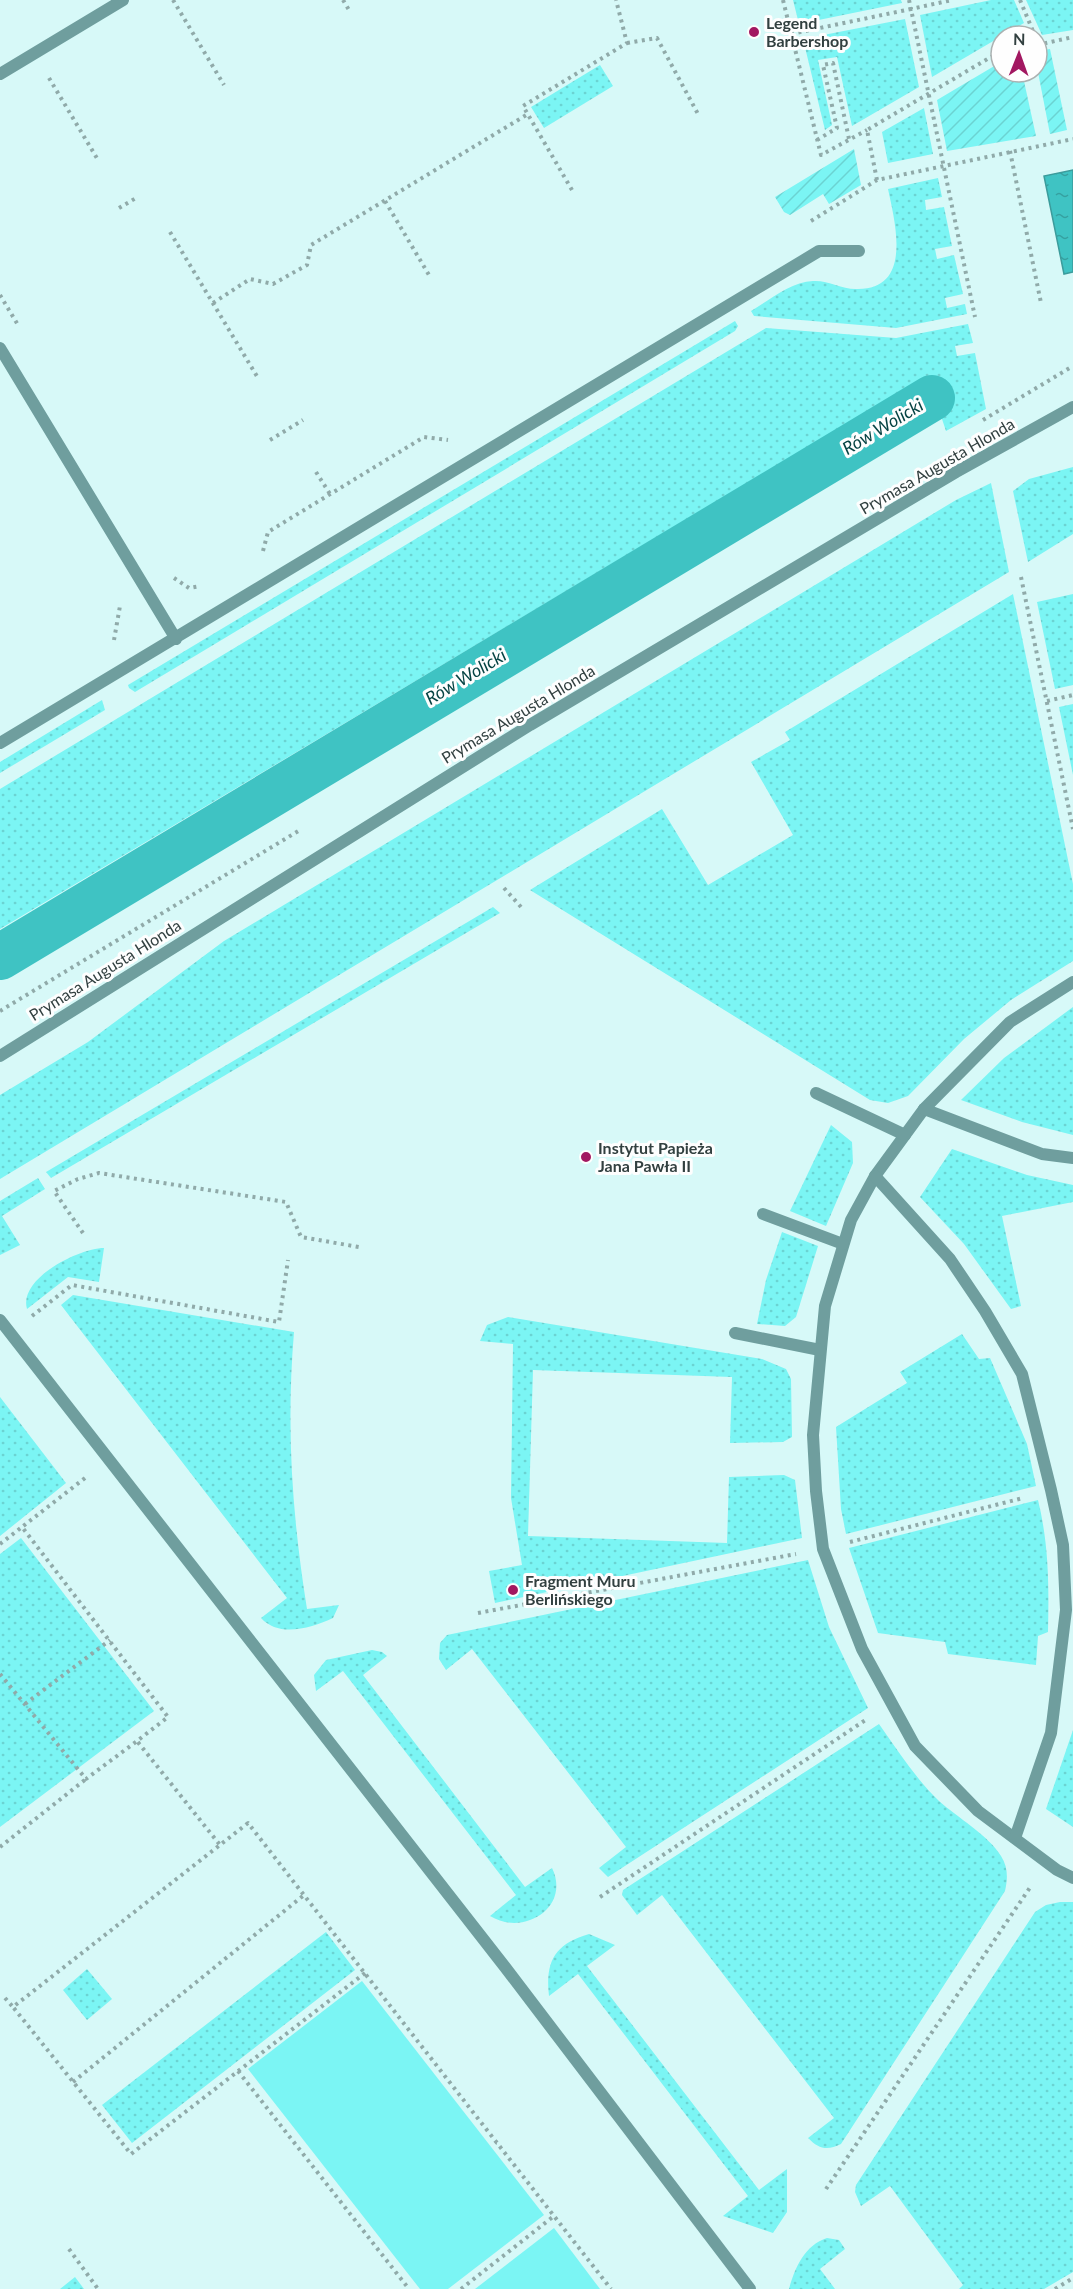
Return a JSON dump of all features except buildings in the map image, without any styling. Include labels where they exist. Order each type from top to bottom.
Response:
[{"type":"street","points":[[0,74],[123,0]]},
{"type":"street","points":[[0,744],[819,251],[859,251]]},
{"type":"street","points":[[0,348],[176,639]]},
{"type":"street","name":"Prymasa Augusta Hlonda","points":[[0,1056],[540,719],[956,472],[1069,412]]},
{"type":"street","points":[[1073,982],[1010,1022],[924,1109],[875,1176],[851,1220],[825,1306],[813,1436],[816,1491],[823,1549],[862,1649],[915,1746],[978,1810],[1047,1862],[1073,1878]]},
{"type":"street","points":[[816,1093],[905,1135]]},
{"type":"street","points":[[924,1109],[1042,1154],[1073,1158]]},
{"type":"street","points":[[875,1176],[950,1259],[986,1311],[1022,1374],[1063,1545],[1066,1610],[1051,1732],[1015,1838]]},
{"type":"street","points":[[763,1214],[843,1244]]},
{"type":"street","points":[[0,1320],[110,1458],[505,1967],[750,2289]]},
{"type":"street","points":[[735,1333],[820,1350]]},
{"type":"path","points":[[173,0],[224,85]]},
{"type":"path","points":[[343,0],[349,10]]},
{"type":"path","points":[[616,0],[627,43]]},
{"type":"path","points":[[783,0],[821,155],[989,58]]},
{"type":"path","points":[[909,0],[975,317]]},
{"type":"path","points":[[791,34],[952,0]]},
{"type":"path","points":[[1020,0],[1030,24]]},
{"type":"path","points":[[572,190],[523,106],[627,43],[657,38],[698,114]]},
{"type":"path","points":[[1049,43],[1073,38]]},
{"type":"path","points":[[35,54],[99,160]]},
{"type":"path","points":[[817,140],[837,128],[824,65],[833,63],[849,139]]},
{"type":"path","points":[[213,303],[250,279],[273,284],[307,265],[311,245],[528,114]]},
{"type":"path","points":[[867,130],[876,180]]},
{"type":"path","points":[[809,222],[876,180],[1073,139]]},
{"type":"path","points":[[1010,151],[1041,303]]},
{"type":"path","points":[[119,208],[136,198]]},
{"type":"path","points":[[385,201],[429,275]]},
{"type":"path","points":[[170,232],[258,378]]},
{"type":"path","points":[[270,440],[303,420]]},
{"type":"path","points":[[254,558],[262,552],[268,532],[424,437],[452,440]]},
{"type":"path","points":[[316,472],[330,494]]},
{"type":"path","points":[[109,643],[116,639],[120,605],[170,575],[189,588],[210,585]]},
{"type":"path","points":[[1021,577],[1071,806],[1073,829]]},
{"type":"path","points":[[1047,701],[1073,695]]},
{"type":"path","points":[[504,888],[521,907]]},
{"type":"path","points":[[83,1233],[54,1191],[78,1179],[99,1173],[286,1202],[301,1237],[359,1247]]},
{"type":"path","points":[[9,1333],[72,1285],[279,1322],[288,1260]]},
{"type":"path","points":[[0,1544],[110,1458]]},
{"type":"path","points":[[478,1613],[823,1549],[1051,1490]]},
{"type":"path","points":[[0,1847],[168,1717],[22,1527]]},
{"type":"path","points":[[25,1704],[110,1640]]},
{"type":"path","points":[[0,1674],[87,1779]]},
{"type":"path","points":[[600,1897],[891,1703]]},
{"type":"path","points":[[137,1741],[220,1845]]},
{"type":"path","points":[[13,2007],[248,1823],[611,2289]]},
{"type":"path","points":[[826,2189],[1047,1862]]},
{"type":"path","points":[[73,2082],[304,1895]]},
{"type":"path","points":[[5,1998],[131,2154],[365,1973]]},
{"type":"path","points":[[238,2071],[409,2289]]},
{"type":"path","points":[[461,2289],[554,2216]]},
{"type":"path","points":[[69,2249],[98,2289]]},
{"type":"path","points":[[1055,2289],[1073,2278]]},
{"type":"shaded area","points":[[793,0],[901,0],[902,3],[799,24]]},
{"type":"shaded area","points":[[991,0],[1014,0],[1024,23],[989,24],[989,44],[932,77],[920,15]]},
{"type":"shaded area","points":[[1026,0],[1073,0],[1073,30],[1049,34],[1049,24],[1037,24]]},
{"type":"shaded area","points":[[905,19],[919,87],[852,126],[837,57],[818,60],[832,125],[825,130],[803,39]]},
{"type":"shaded area","points":[[1049,49],[1067,130],[1050,134],[1040,84],[1049,84]]},
{"type":"shaded area","points":[[600,65],[613,86],[544,128],[531,107]]},
{"type":"shaded area","points":[[989,69],[989,84],[1025,84],[1036,136],[947,151],[937,100]]},
{"type":"shaded area","points":[[924,108],[933,154],[888,163],[882,132]]},
{"type":"shaded area","points":[[854,149],[861,185],[829,204],[823,194],[790,215],[784,212],[775,197]]},
{"type":"shaded area","points":[[938,178],[942,197],[925,200],[926,210],[944,207],[952,246],[935,249],[937,259],[954,255],[963,294],[945,298],[947,308],[965,304],[967,314],[896,328],[754,316],[751,311],[780,292],[805,282],[819,281],[858,289],[875,286],[887,278],[894,266],[896,251],[894,219],[888,189]]},
{"type":"shaded area","points":[[735,321],[738,326],[735,331],[135,692],[129,688],[128,685]]},
{"type":"shaded area","points":[[968,324],[973,343],[955,346],[957,356],[975,353],[986,409],[946,431],[939,410],[918,381],[0,929],[0,789],[766,328],[896,338]]},
{"type":"shaded area","points":[[1073,467],[1073,534],[1028,562],[1013,491],[1029,479]]},
{"type":"shaded area","points":[[991,483],[1009,572],[0,1179],[0,1095],[88,1042],[224,941],[956,500]]},
{"type":"shaded area","points":[[1013,594],[1073,884],[1073,961],[1011,1000],[964,1039],[908,1096],[888,1103],[870,1100],[530,890],[662,809],[708,885],[793,835],[751,762],[790,740],[785,732]]},
{"type":"shaded area","points":[[1073,594],[1073,685],[1055,689],[1037,602]]},
{"type":"shaded area","points":[[102,700],[105,710],[0,773],[0,762]]},
{"type":"shaded area","points":[[1073,704],[1073,775],[1059,707]]},
{"type":"shaded area","points":[[493,907],[500,913],[51,1178],[46,1172]]},
{"type":"shaded area","points":[[1073,1007],[1073,1135],[1022,1122],[961,1100],[1004,1058]]},
{"type":"shaded area","points":[[831,1125],[852,1142],[853,1163],[826,1226],[790,1211]]},
{"type":"shaded area","points":[[952,1149],[1027,1175],[1073,1185],[1073,1202],[1002,1216],[1021,1306],[1011,1309],[964,1244],[920,1197]]},
{"type":"shaded area","points":[[38,1178],[45,1189],[2,1216],[20,1245],[0,1255],[0,1201]]},
{"type":"shaded area","points":[[782,1232],[818,1246],[796,1317],[785,1326],[757,1324],[766,1280]]},
{"type":"shaded area","points":[[104,1248],[99,1282],[68,1277],[27,1309],[27,1297],[32,1286],[41,1276],[67,1259],[93,1249]]},
{"type":"shaded area","points":[[73,1295],[294,1332],[291,1403],[292,1471],[302,1574],[307,1609],[339,1605],[333,1618],[305,1628],[286,1629],[277,1628],[261,1618],[287,1598],[61,1305]]},
{"type":"shaded area","points":[[508,1317],[762,1359],[786,1369],[791,1379],[792,1437],[783,1442],[730,1443],[732,1377],[533,1370],[528,1536],[727,1543],[729,1477],[784,1475],[795,1480],[802,1538],[495,1603],[489,1571],[522,1565],[511,1498],[513,1344],[480,1341],[487,1325]]},
{"type":"shaded area","points":[[962,1334],[979,1359],[990,1358],[1027,1444],[1036,1486],[846,1534],[841,1509],[836,1427],[907,1383],[900,1372]]},
{"type":"shaded area","points":[[0,1397],[66,1483],[0,1536]]},
{"type":"shaded area","points":[[1038,1500],[1046,1549],[1048,1632],[1038,1636],[1036,1665],[948,1654],[945,1642],[878,1633],[849,1548]]},
{"type":"shaded area","points":[[21,1538],[154,1711],[0,1827],[0,1554]]},
{"type":"shaded area","points":[[808,1560],[829,1627],[868,1708],[608,1877],[599,1868],[626,1847],[472,1649],[446,1670],[439,1659],[440,1643],[447,1635]]},
{"type":"shaded area","points":[[372,1650],[382,1652],[387,1656],[363,1675],[525,1887],[552,1868],[556,1882],[555,1895],[550,1906],[541,1914],[517,1923],[503,1922],[490,1916],[516,1895],[343,1671],[316,1691],[314,1675],[326,1660]]},
{"type":"shaded area","points":[[879,1724],[939,1801],[981,1834],[996,1849],[1005,1864],[1007,1882],[1005,1891],[841,2144],[823,2148],[808,2138],[834,2118],[662,1895],[637,1915],[622,1895],[623,1890]]},
{"type":"shaded area","points":[[1073,1730],[1073,1827],[1046,1809]]},
{"type":"shaded area","points":[[1073,1902],[1073,2272],[1044,2289],[959,2289],[963,2285],[890,2186],[861,2206],[855,2192],[856,2185],[1035,1912],[1046,1905]]},
{"type":"shaded area","points":[[326,1932],[355,1970],[132,2143],[102,2105]]},
{"type":"shaded area","points":[[589,1934],[615,1945],[587,1966],[759,2190],[787,2169],[787,2212],[773,2233],[723,2216],[748,2196],[578,1974],[549,1996],[549,1973],[555,1956],[568,1943]]},
{"type":"shaded area","points":[[87,1969],[112,1999],[87,2020],[63,1990]]},
{"type":"shaded area","points":[[362,1981],[544,2215],[448,2289],[420,2289],[248,2069]]},
{"type":"shaded area","points":[[554,2228],[600,2289],[475,2289]]},
{"type":"shaded area","points":[[827,2238],[839,2240],[845,2249],[820,2269],[835,2289],[789,2289],[794,2273],[807,2251],[819,2241]]},
{"type":"shaded area","points":[[75,2277],[84,2289],[60,2289]]},
{"type":"water","points":[[1073,170],[1073,272],[1064,274],[1044,176]]},
{"type":"waterway","name":"Rów Wolicki","points":[[0,957],[932,398]]},
{"type":"place","name":"Legend Barbershop","points":[[754,32]]},
{"type":"place","name":"Instytut Papieża Jana Pawła II","points":[[586,1157]]},
{"type":"place","name":"Fragment Muru Berlińskiego","points":[[513,1590]]}]
